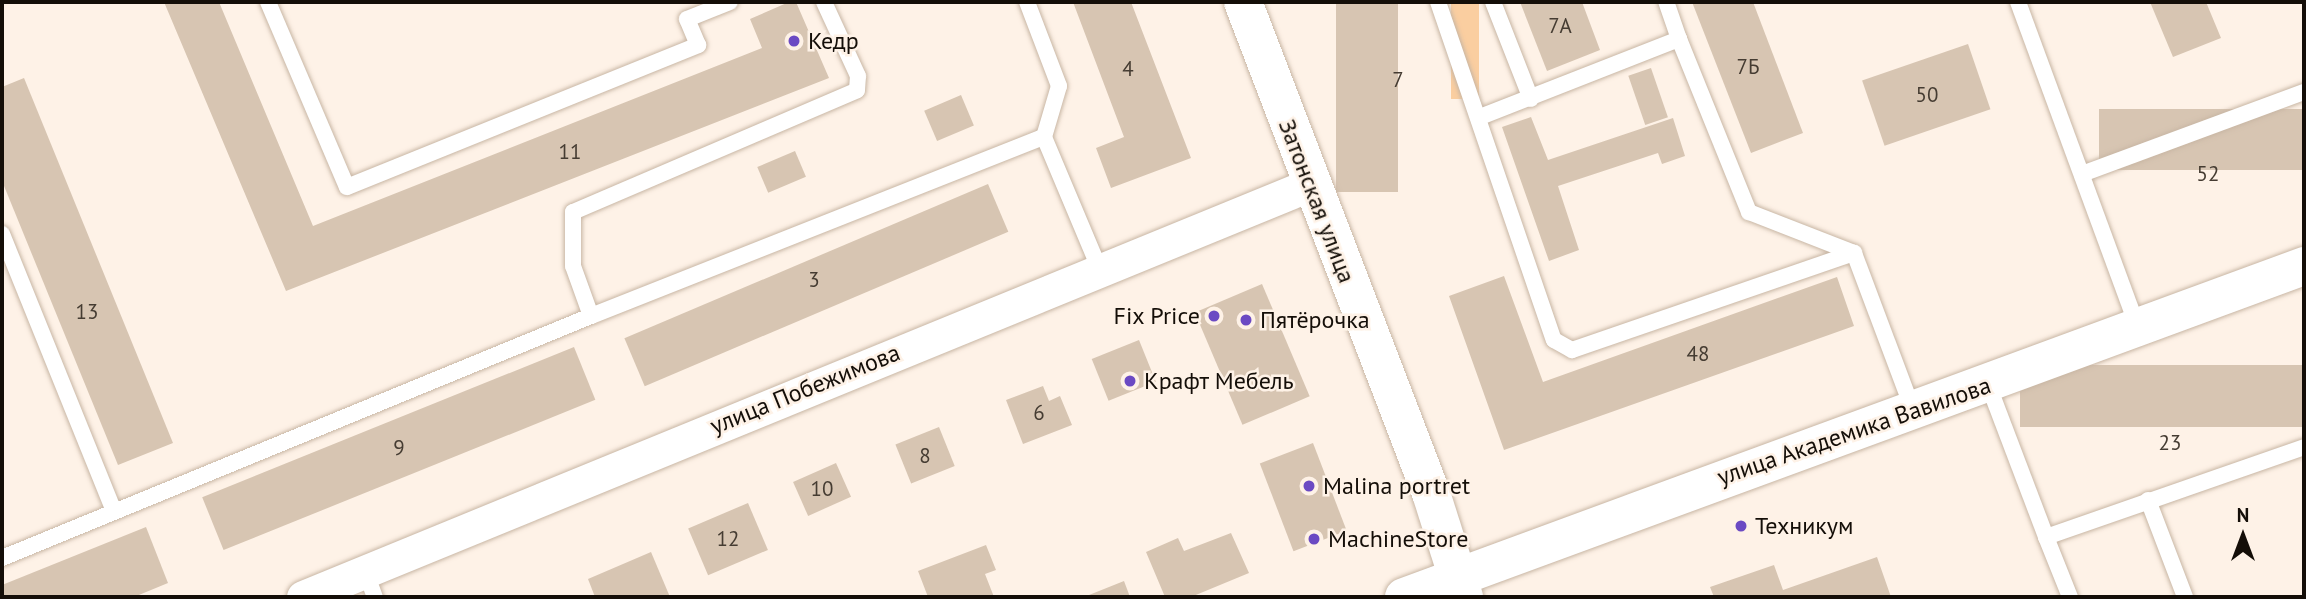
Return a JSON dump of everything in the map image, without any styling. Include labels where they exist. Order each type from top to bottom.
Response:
[{"type":"street","name":"Затонская улица","points":[[1243,2],[1309,184],[1431,493],[1461,587]]},
{"type":"street","name":"улица Побежимова","points":[[303,597],[370,584],[1099,268],[1309,184]]},
{"type":"street","name":"улица Академика Вавилова","points":[[1404,597],[1461,587],[1913,410],[2304,266]]},
{"type":"lane","points":[[268,2],[347,187],[698,45],[687,19],[730,2]]},
{"type":"lane","points":[[591,316],[573,266],[573,212],[857,90],[858,76],[824,2]]},
{"type":"lane","points":[[1027,2],[1059,86],[1044,137],[1099,268]]},
{"type":"lane","points":[[1438,2],[1480,117],[1554,340],[1572,350],[1854,253]]},
{"type":"lane","points":[[1493,2],[1531,99]]},
{"type":"lane","points":[[1666,2],[1749,212],[1854,253],[1913,410]]},
{"type":"lane","points":[[2018,2],[2138,329]]},
{"type":"lane","points":[[1480,117],[1679,39]]},
{"type":"lane","points":[[2082,174],[2304,92]]},
{"type":"lane","points":[[2,558],[591,316],[1044,137]]},
{"type":"lane","points":[[2,234],[114,510]]},
{"type":"lane","points":[[1989,384],[2070,597]]},
{"type":"lane","points":[[2046,537],[2304,447]]},
{"type":"lane","points":[[2148,500],[2181,596]]},
{"type":"shaded area","points":[[1451,2],[1479,2],[1479,99],[1451,99]]},
{"type":"building","points":[[164,2],[219,2],[313,226],[762,48],[750,19],[789,2],[796,2],[829,78],[286,291]]},
{"type":"building","points":[[1073,2],[1131,2],[1191,158],[1111,188],[1096,148],[1124,137]]},
{"type":"building","points":[[1336,2],[1398,2],[1398,192],[1336,192]]},
{"type":"building","points":[[1520,2],[1582,2],[1600,50],[1547,71]]},
{"type":"building","points":[[1692,2],[1753,2],[1803,133],[1751,153]]},
{"type":"building","points":[[2150,2],[2206,2],[2221,38],[2173,57]]},
{"type":"building","points":[[1968,44],[1990,109],[1885,146],[1862,80]]},
{"type":"building","points":[[1651,68],[1668,117],[1645,125],[1628,76]]},
{"type":"building","points":[[24,78],[173,443],[118,465],[2,181],[2,87]]},
{"type":"building","points":[[961,95],[974,125],[937,141],[924,111]]},
{"type":"building","points":[[2099,109],[2304,109],[2304,170],[2099,170]]},
{"type":"building","points":[[1531,117],[1548,160],[1673,118],[1685,156],[1662,164],[1658,153],[1558,186],[1579,250],[1549,261],[1502,127]]},
{"type":"building","points":[[795,151],[806,177],[768,193],[757,167]]},
{"type":"building","points":[[988,184],[1008,232],[645,386],[624,338]]},
{"type":"building","points":[[1504,276],[1543,382],[1837,277],[1854,326],[1504,450],[1449,296]]},
{"type":"building","points":[[1262,284],[1310,396],[1242,425],[1195,313]]},
{"type":"building","points":[[1139,340],[1156,382],[1109,401],[1092,359]]},
{"type":"building","points":[[574,347],[595,400],[224,550],[202,497]]},
{"type":"building","points":[[2020,365],[2304,365],[2304,427],[2020,427]]},
{"type":"building","points":[[1043,386],[1049,401],[1060,396],[1072,425],[1023,444],[1006,400]]},
{"type":"building","points":[[939,427],[955,466],[911,484],[895,445]]},
{"type":"building","points":[[1313,443],[1347,531],[1293,551],[1260,463]]},
{"type":"building","points":[[836,463],[851,497],[808,516],[793,482]]},
{"type":"building","points":[[748,503],[768,550],[708,575],[688,528]]},
{"type":"building","points":[[146,527],[168,583],[134,597],[2,597],[2,585]]},
{"type":"building","points":[[1231,533],[1249,573],[1191,597],[1165,597],[1146,552],[1178,538],[1184,551]]},
{"type":"building","points":[[986,545],[996,570],[985,574],[994,597],[928,597],[918,571]]},
{"type":"building","points":[[651,552],[670,597],[595,597],[588,579]]},
{"type":"building","points":[[1877,557],[1891,597],[1714,597],[1710,587],[1774,565],[1783,590]]},
{"type":"building","points":[[1124,581],[1130,597],[1084,597]]},
{"type":"place","name":"Кедр","points":[[794,41]]},
{"type":"place","name":"Fix Price","points":[[1214,316]]},
{"type":"place","name":"Пятёрочка","points":[[1246,320]]},
{"type":"place","name":"Крафт Мебель","points":[[1130,381]]},
{"type":"place","name":"Malina portret","points":[[1309,486]]},
{"type":"place","name":"Техникум","points":[[1741,526]]},
{"type":"place","name":"MachineStore","points":[[1314,539]]}]
